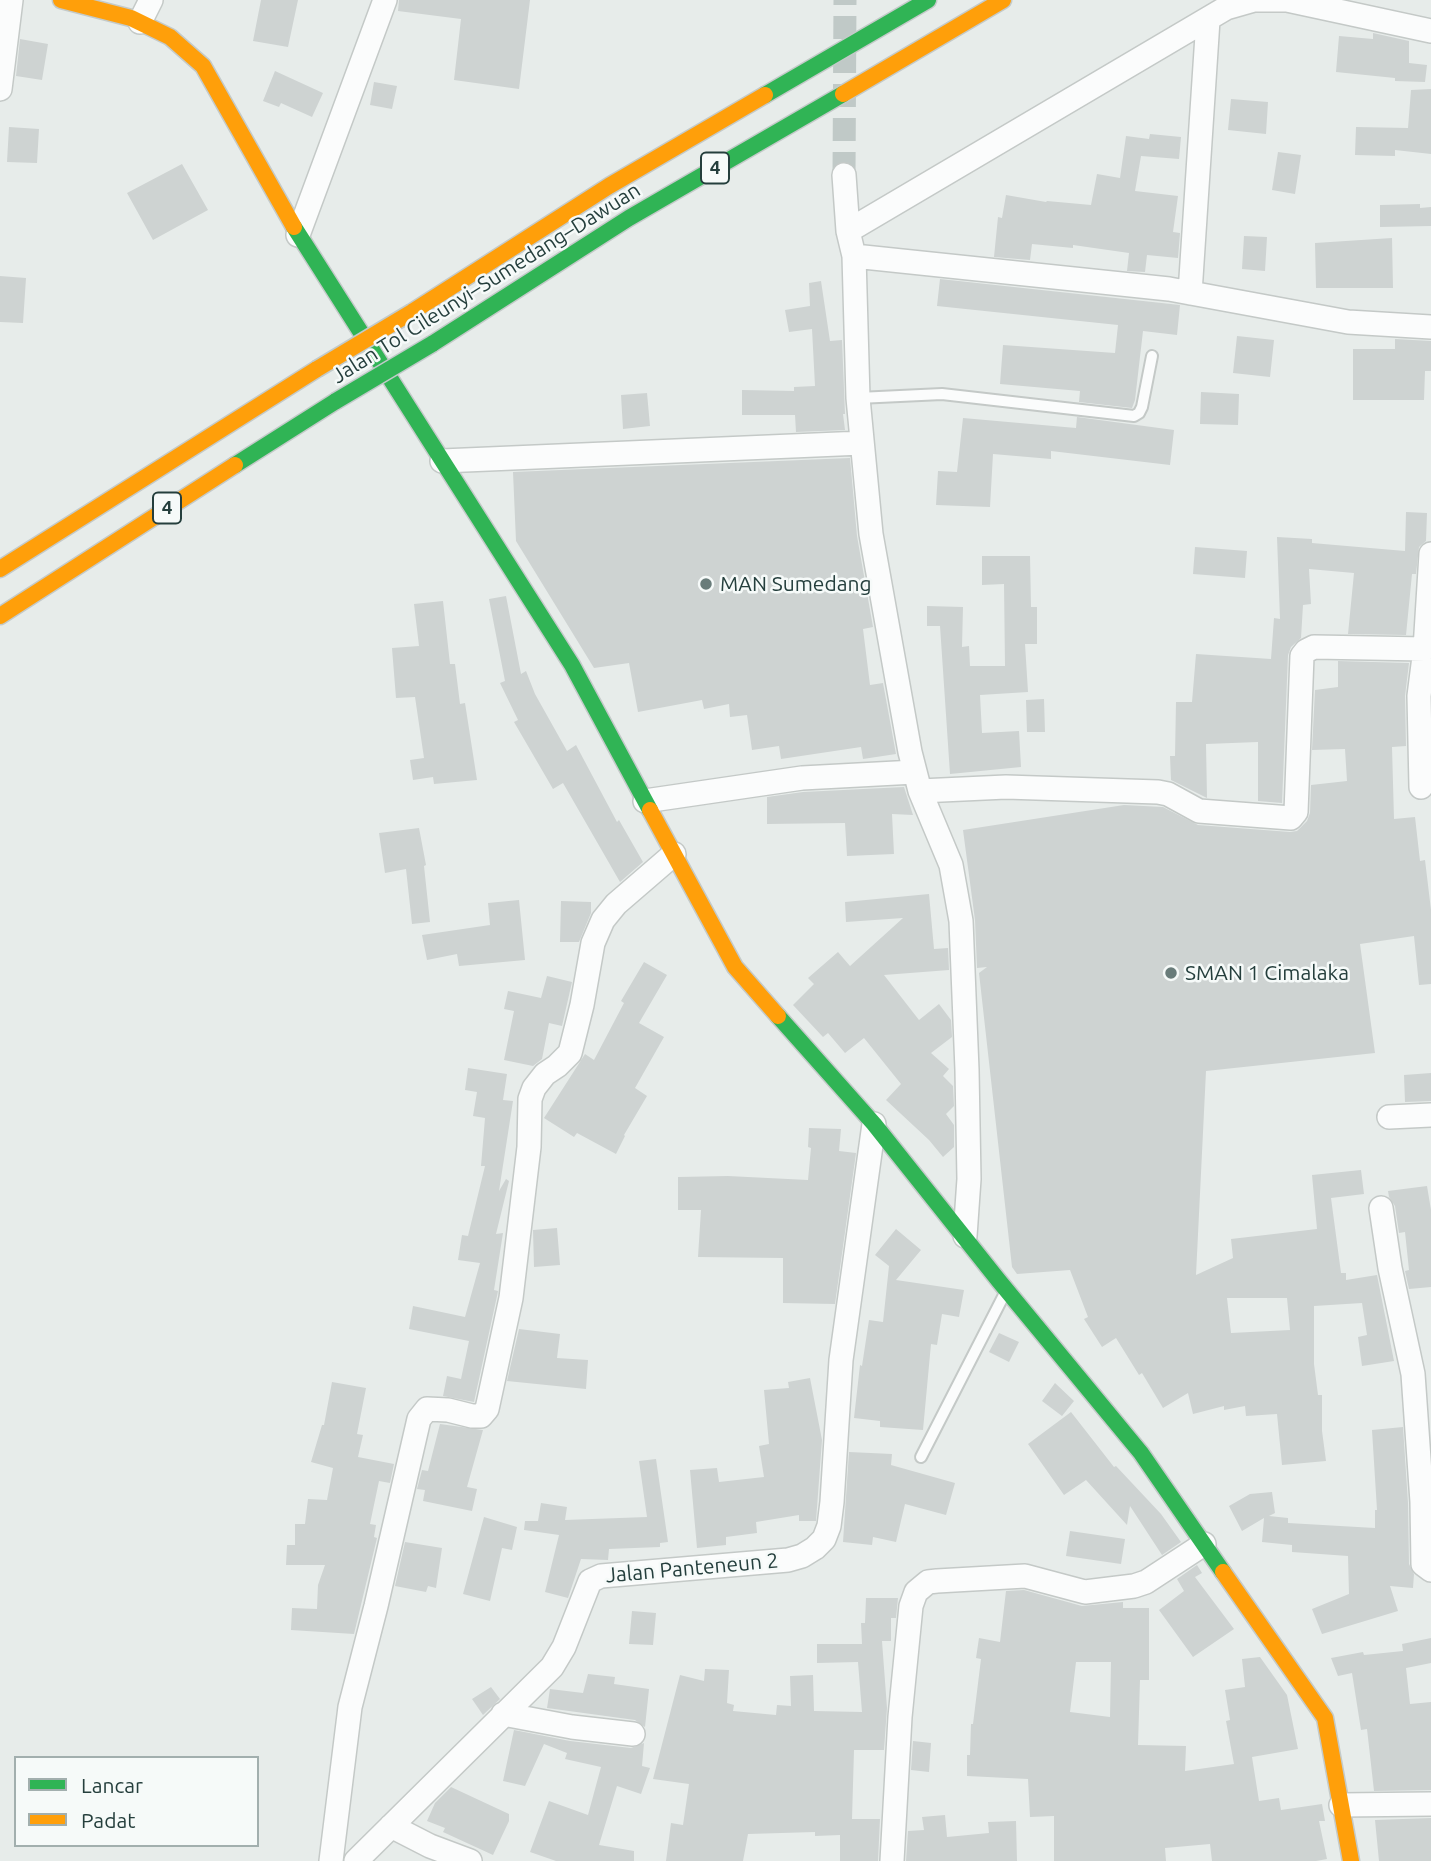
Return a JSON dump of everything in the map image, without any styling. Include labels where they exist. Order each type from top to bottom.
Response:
[{"type":"main road","points":[[61,0],[140,22],[170,37],[203,66],[298,235],[572,665],[735,967],[874,1124],[1006,1290],[1141,1453],[1325,1718],[1351,1861]]},
{"type":"main road","name":"Jalan Tol Cileunyi–Sumedang–Dawuan","points":[[0,569],[609,186],[928,0]]},
{"type":"main road","name":"Jalan Tol Cileunyi–Sumedang–Dawuan","points":[[0,616],[31,593],[629,218],[1003,0]]},
{"type":"street","points":[[0,89],[11,0]]},
{"type":"street","points":[[140,22],[151,0]]},
{"type":"street","points":[[298,235],[385,0]]},
{"type":"street","points":[[848,231],[1226,8],[1254,0],[1287,1],[1431,31]]},
{"type":"street","points":[[1190,293],[1208,20]]},
{"type":"street","points":[[844,176],[848,231],[854,257],[858,398],[871,534],[918,782],[951,864],[961,921],[969,1180],[965,1236]]},
{"type":"street","points":[[854,257],[1190,293],[1348,322],[1431,327]]},
{"type":"street","points":[[442,461],[862,443]]},
{"type":"street","points":[[1421,787],[1419,696],[1427,643],[1431,554]]},
{"type":"street","points":[[645,801],[802,778],[1158,792],[1168,794],[1199,811],[1290,818],[1296,812],[1302,656],[1314,647],[1427,643]]},
{"type":"street","points":[[331,1861],[350,1707],[419,1419],[427,1409],[481,1416],[486,1409],[511,1298],[529,1147],[530,1099],[534,1088],[545,1074],[570,1053],[593,943],[603,919],[615,904],[674,854]]},
{"type":"street","points":[[1389,1117],[1431,1115]]},
{"type":"street","name":"Jalan Panteneun 2","points":[[356,1861],[557,1660],[587,1584],[594,1578],[788,1560],[809,1552],[824,1539],[829,1526],[832,1502],[841,1360],[874,1124]]},
{"type":"street","points":[[1381,1208],[1390,1268],[1413,1374],[1422,1502],[1423,1564],[1431,1570]]},
{"type":"street","points":[[892,1861],[900,1717],[911,1606],[916,1592],[928,1582],[1025,1576],[1084,1592],[1134,1586],[1204,1544]]},
{"type":"street","points":[[503,1714],[572,1727],[633,1734]]},
{"type":"street","points":[[1341,1805],[1431,1804]]},
{"type":"street","points":[[391,1826],[430,1846],[470,1861]]},
{"type":"lane","points":[[858,398],[942,394],[1135,416],[1142,407],[1152,356]]},
{"type":"lane","points":[[920,1457],[1006,1290]]},
{"type":"building","points":[[261,0],[298,0],[288,47],[253,41]]},
{"type":"building","points":[[399,0],[530,0],[519,89],[454,80],[461,19],[398,11]]},
{"type":"building","points":[[1373,33],[1409,41],[1409,63],[1427,65],[1425,82],[1395,81],[1395,78],[1336,72],[1339,36],[1373,39]]},
{"type":"building","points":[[20,39],[48,44],[42,80],[16,76]]},
{"type":"building","points":[[275,71],[323,93],[312,117],[281,103],[279,107],[263,101]]},
{"type":"building","points":[[374,82],[397,86],[392,109],[370,105]]},
{"type":"building","points":[[1431,89],[1431,154],[1395,150],[1395,156],[1355,155],[1356,127],[1408,128],[1411,90]]},
{"type":"building","points":[[1231,99],[1268,102],[1266,134],[1228,130]]},
{"type":"building","points":[[9,127],[39,129],[37,163],[7,162]]},
{"type":"building","points":[[1150,134],[1181,137],[1179,159],[1141,156],[1135,191],[1178,196],[1173,232],[1180,233],[1178,258],[1147,255],[1145,272],[1127,271],[1129,253],[1073,245],[1073,248],[1032,244],[1030,260],[994,257],[998,217],[1002,218],[1006,195],[1046,202],[1091,205],[1097,174],[1120,178],[1126,136],[1149,139]]},
{"type":"building","points":[[1278,152],[1301,155],[1295,194],[1272,190]]},
{"type":"building","points":[[182,164],[208,210],[153,240],[127,193]]},
{"type":"building","points":[[1420,204],[1420,208],[1431,207],[1431,226],[1380,227],[1380,205]]},
{"type":"building","points":[[1244,236],[1267,237],[1265,271],[1242,269]]},
{"type":"building","points":[[1392,238],[1393,288],[1316,288],[1315,243]]},
{"type":"building","points":[[0,276],[26,278],[23,323],[0,322]]},
{"type":"building","points":[[940,279],[1180,305],[1177,335],[1143,331],[1132,408],[1079,402],[1080,391],[1000,384],[1003,345],[1115,353],[1118,325],[937,306]]},
{"type":"building","points":[[821,281],[830,341],[842,340],[845,430],[796,432],[795,415],[742,415],[742,390],[794,391],[794,387],[815,386],[812,329],[789,332],[785,310],[810,306],[809,283]]},
{"type":"building","points":[[1237,336],[1274,340],[1270,377],[1233,373]]},
{"type":"building","points":[[1395,339],[1431,341],[1431,371],[1425,371],[1424,400],[1353,400],[1353,349],[1395,349]]},
{"type":"building","points":[[1201,392],[1239,394],[1238,425],[1200,424]]},
{"type":"building","points":[[647,393],[650,426],[623,429],[621,395]]},
{"type":"building","points":[[1077,417],[1174,430],[1170,465],[1051,451],[1051,459],[993,454],[990,507],[936,505],[938,471],[957,472],[963,418],[1076,428]]},
{"type":"building","name":"MAN Sumedang","points":[[850,458],[857,536],[873,627],[863,629],[870,685],[883,683],[896,754],[863,759],[861,747],[781,759],[779,746],[752,750],[747,715],[730,717],[729,704],[704,709],[702,700],[638,712],[629,663],[594,668],[516,541],[513,472]]},
{"type":"building","points":[[1406,512],[1427,513],[1426,541],[1419,547],[1416,574],[1412,574],[1406,635],[1348,634],[1354,573],[1309,569],[1311,604],[1303,605],[1301,638],[1291,647],[1288,655],[1282,803],[1258,801],[1258,742],[1206,744],[1207,798],[1171,780],[1170,756],[1175,756],[1176,702],[1192,702],[1196,654],[1271,659],[1274,618],[1280,619],[1277,537],[1312,539],[1312,543],[1405,551]]},
{"type":"building","points":[[1195,547],[1247,551],[1245,578],[1193,574]]},
{"type":"building","points":[[982,556],[1030,556],[1031,607],[1037,607],[1037,644],[1025,644],[1028,692],[980,695],[982,733],[1019,731],[1021,767],[950,774],[940,626],[927,626],[927,606],[963,607],[962,647],[969,646],[970,666],[1005,666],[1004,584],[982,585]]},
{"type":"building","points":[[506,596],[521,674],[526,671],[535,694],[567,751],[576,745],[617,822],[619,820],[643,862],[620,882],[563,783],[553,789],[514,722],[518,720],[500,683],[505,681],[489,599]]},
{"type":"building","points":[[443,601],[450,664],[455,664],[460,704],[465,703],[477,780],[434,784],[433,777],[413,780],[410,760],[424,758],[415,697],[396,698],[392,648],[419,646],[414,604]]},
{"type":"building","name":"SMAN 1 Cimalaka","points":[[1338,661],[1409,663],[1405,696],[1406,746],[1392,747],[1394,819],[1415,817],[1420,861],[1425,860],[1431,910],[1431,984],[1419,985],[1414,936],[1360,944],[1375,1053],[1206,1071],[1196,1275],[1233,1258],[1231,1239],[1317,1229],[1312,1175],[1361,1170],[1364,1194],[1331,1198],[1341,1273],[1346,1273],[1346,1280],[1377,1275],[1394,1361],[1362,1366],[1358,1337],[1367,1335],[1362,1303],[1314,1306],[1314,1364],[1318,1395],[1322,1395],[1322,1431],[1326,1461],[1282,1465],[1277,1414],[1246,1416],[1245,1406],[1224,1410],[1224,1406],[1193,1414],[1188,1393],[1163,1408],[1116,1338],[1102,1347],[1084,1319],[1088,1317],[1070,1270],[1017,1274],[1012,1267],[979,973],[987,967],[977,968],[975,920],[963,830],[1124,805],[1163,807],[1198,825],[1297,831],[1307,821],[1310,813],[1311,785],[1347,781],[1345,749],[1312,750],[1315,690],[1338,687]],"holes":[[[1227,1298],[1287,1298],[1290,1330],[1231,1333]]]},
{"type":"building","points":[[1044,699],[1045,732],[1027,732],[1026,700]]},
{"type":"building","points":[[904,787],[913,815],[892,814],[894,854],[847,856],[845,823],[767,824],[767,797],[803,792]]},
{"type":"building","points":[[419,828],[426,865],[430,922],[412,924],[406,869],[385,873],[379,833]]},
{"type":"building","points":[[929,894],[934,949],[948,948],[949,970],[884,975],[919,1020],[939,1004],[951,1020],[952,1037],[931,1053],[949,1069],[943,1076],[953,1086],[954,1106],[946,1114],[954,1125],[954,1147],[943,1157],[929,1140],[886,1100],[901,1084],[864,1038],[845,1053],[828,1033],[823,1037],[793,1005],[814,984],[808,978],[838,952],[850,966],[903,918],[846,922],[845,902]]},
{"type":"building","points":[[519,900],[525,960],[459,966],[457,954],[427,960],[422,935],[490,925],[488,903]]},
{"type":"building","points":[[561,901],[591,902],[591,913],[579,942],[560,942]]},
{"type":"building","points":[[644,962],[667,975],[639,1023],[664,1037],[635,1088],[647,1096],[616,1154],[577,1133],[574,1137],[544,1118],[585,1054],[594,1060],[624,1003],[621,1001]]},
{"type":"building","points":[[547,976],[572,982],[562,1026],[549,1023],[542,1059],[533,1066],[504,1060],[514,1011],[504,1009],[508,991],[541,998]]},
{"type":"building","points":[[468,1068],[507,1074],[503,1100],[513,1101],[499,1191],[506,1179],[509,1181],[496,1234],[503,1233],[494,1290],[498,1291],[474,1402],[443,1396],[447,1376],[461,1379],[469,1341],[409,1329],[413,1306],[465,1317],[480,1263],[458,1260],[462,1235],[468,1236],[485,1166],[481,1166],[485,1118],[473,1116],[477,1092],[465,1090]]},
{"type":"building","points":[[1431,1073],[1431,1101],[1405,1102],[1404,1075]]},
{"type":"building","points":[[809,1128],[841,1129],[839,1151],[856,1153],[835,1304],[783,1303],[783,1258],[698,1257],[701,1210],[678,1210],[678,1177],[728,1176],[808,1180],[811,1148],[808,1147]]},
{"type":"building","points":[[1427,1186],[1431,1210],[1431,1287],[1409,1289],[1405,1271],[1409,1270],[1405,1232],[1399,1233],[1395,1206],[1388,1191]]},
{"type":"building","points":[[557,1228],[560,1265],[534,1267],[533,1230]]},
{"type":"building","points":[[896,1229],[921,1250],[896,1280],[964,1290],[959,1317],[942,1314],[937,1345],[931,1344],[923,1430],[880,1427],[880,1421],[854,1418],[869,1320],[883,1322],[889,1266],[875,1255]]},
{"type":"building","points":[[519,1329],[560,1334],[557,1358],[588,1360],[586,1389],[507,1381]]},
{"type":"building","points":[[999,1333],[1019,1342],[1009,1362],[989,1352]]},
{"type":"building","points":[[810,1378],[822,1440],[816,1521],[799,1521],[799,1515],[756,1522],[757,1533],[726,1537],[726,1545],[697,1548],[690,1470],[717,1468],[719,1482],[764,1477],[759,1446],[769,1444],[764,1390],[789,1388],[788,1382]]},
{"type":"building","points":[[332,1382],[366,1388],[357,1434],[363,1435],[358,1457],[394,1464],[390,1483],[379,1481],[370,1524],[376,1525],[374,1537],[377,1538],[354,1634],[291,1630],[292,1608],[317,1609],[318,1585],[325,1565],[286,1565],[287,1545],[295,1545],[295,1524],[305,1524],[308,1499],[327,1500],[333,1468],[311,1462],[324,1425]]},
{"type":"building","points":[[1055,1383],[1074,1401],[1062,1416],[1042,1401]]},
{"type":"building","points":[[1071,1412],[1114,1467],[1116,1466],[1161,1514],[1181,1542],[1162,1555],[1130,1506],[1127,1525],[1086,1480],[1064,1495],[1028,1444]]},
{"type":"building","points":[[440,1424],[483,1430],[467,1487],[477,1489],[472,1511],[423,1501],[425,1490],[417,1489],[422,1470],[428,1471]]},
{"type":"building","points":[[1403,1427],[1409,1564],[1414,1574],[1413,1588],[1390,1586],[1398,1611],[1322,1634],[1312,1609],[1349,1594],[1348,1556],[1292,1552],[1292,1545],[1262,1542],[1264,1518],[1242,1531],[1229,1506],[1250,1494],[1272,1492],[1275,1513],[1269,1516],[1288,1518],[1288,1523],[1375,1528],[1377,1510],[1372,1430]]},
{"type":"building","points":[[849,1452],[892,1454],[891,1465],[955,1483],[946,1515],[905,1504],[896,1542],[873,1537],[872,1545],[843,1542]]},
{"type":"building","points":[[656,1459],[668,1542],[660,1543],[660,1547],[609,1549],[608,1560],[581,1559],[568,1598],[545,1592],[559,1535],[524,1530],[525,1521],[538,1521],[541,1503],[567,1507],[565,1520],[647,1517],[639,1461]]},
{"type":"building","points":[[484,1517],[517,1527],[512,1550],[502,1548],[490,1601],[463,1594]]},
{"type":"building","points":[[1070,1531],[1125,1539],[1121,1564],[1066,1556]]},
{"type":"building","points":[[405,1542],[442,1548],[436,1588],[428,1586],[426,1592],[395,1586]]},
{"type":"building","points":[[1197,1565],[1202,1573],[1195,1577],[1234,1629],[1193,1657],[1159,1610],[1184,1591],[1177,1579]]},
{"type":"building","points":[[1024,1590],[1082,1606],[1123,1602],[1123,1608],[1149,1608],[1149,1680],[1140,1680],[1138,1745],[1186,1746],[1185,1771],[1234,1764],[1226,1721],[1230,1720],[1225,1690],[1245,1687],[1242,1659],[1260,1657],[1287,1695],[1298,1749],[1252,1757],[1259,1801],[1279,1798],[1281,1810],[1322,1804],[1325,1821],[1319,1821],[1327,1859],[1212,1861],[1210,1844],[1165,1848],[1166,1861],[1054,1861],[1054,1816],[1030,1817],[1028,1779],[967,1776],[967,1755],[970,1755],[971,1724],[981,1659],[976,1658],[979,1638],[1000,1642],[1006,1591]],"holes":[[[1076,1662],[1111,1662],[1110,1717],[1070,1712]]]},
{"type":"building","points":[[866,1598],[898,1598],[896,1618],[891,1618],[891,1641],[882,1641],[887,1708],[884,1750],[854,1750],[852,1819],[880,1819],[878,1861],[840,1861],[840,1835],[815,1836],[815,1832],[748,1834],[743,1861],[666,1861],[671,1823],[683,1825],[689,1784],[653,1779],[680,1675],[704,1681],[705,1669],[729,1670],[727,1703],[734,1705],[733,1711],[776,1715],[777,1705],[791,1706],[790,1676],[813,1675],[814,1711],[862,1712],[858,1662],[817,1663],[817,1644],[862,1644],[861,1623],[865,1623]]},
{"type":"building","points":[[632,1611],[656,1613],[653,1645],[629,1644]]},
{"type":"building","points":[[1431,1638],[1431,1663],[1406,1668],[1410,1704],[1431,1702],[1431,1790],[1374,1791],[1367,1729],[1361,1730],[1352,1673],[1338,1676],[1331,1658],[1363,1652],[1364,1655],[1403,1651],[1402,1644]]},
{"type":"building","points":[[588,1674],[615,1677],[614,1684],[649,1689],[645,1727],[635,1720],[547,1708],[550,1689],[583,1693]]},
{"type":"building","points":[[491,1687],[500,1699],[483,1715],[472,1699]]},
{"type":"building","points":[[514,1730],[570,1741],[631,1748],[644,1743],[642,1766],[650,1768],[641,1794],[617,1786],[599,1845],[634,1851],[634,1861],[556,1861],[530,1852],[549,1801],[588,1815],[601,1767],[565,1759],[567,1753],[544,1744],[525,1786],[503,1781]]},
{"type":"building","points":[[913,1741],[931,1743],[929,1772],[911,1770]]},
{"type":"building","points":[[451,1787],[509,1814],[509,1821],[493,1855],[443,1832],[445,1828],[427,1821],[435,1803]]},
{"type":"building","points":[[945,1815],[947,1837],[989,1833],[988,1822],[1016,1821],[1017,1861],[906,1861],[908,1831],[924,1830],[922,1817]]},
{"type":"building","points":[[1431,1818],[1431,1861],[1379,1861],[1375,1820]]},
{"type":"tunnel","points":[[844,175],[845,0]]},
{"type":"traffic: fast","points":[[765,95],[928,0]]},
{"type":"traffic: fast","points":[[432,344],[629,218],[843,94]]},
{"type":"traffic: fast","points":[[294,227],[572,665],[650,810]]},
{"type":"traffic: fast","points":[[336,401],[432,344]]},
{"type":"traffic: fast","points":[[235,465],[336,401]]},
{"type":"traffic: fast","points":[[778,1016],[874,1124],[1141,1453],[1223,1572]]},
{"type":"traffic: slow","points":[[61,0],[131,18],[170,37],[203,66],[294,227]]},
{"type":"traffic: slow","points":[[843,94],[1003,0]]},
{"type":"traffic: slow","points":[[412,312],[609,186],[765,95]]},
{"type":"traffic: slow","points":[[317,369],[412,312]]},
{"type":"traffic: slow","points":[[0,569],[317,369]]},
{"type":"traffic: slow","points":[[0,616],[235,465]]},
{"type":"traffic: slow","points":[[650,810],[735,967],[778,1016]]},
{"type":"traffic: slow","points":[[1223,1572],[1325,1718],[1351,1861]]},
{"type":"place","name":"MAN Sumedang","points":[[706,584]]},
{"type":"place","name":"SMAN 1 Cimalaka","points":[[1171,973]]}]
